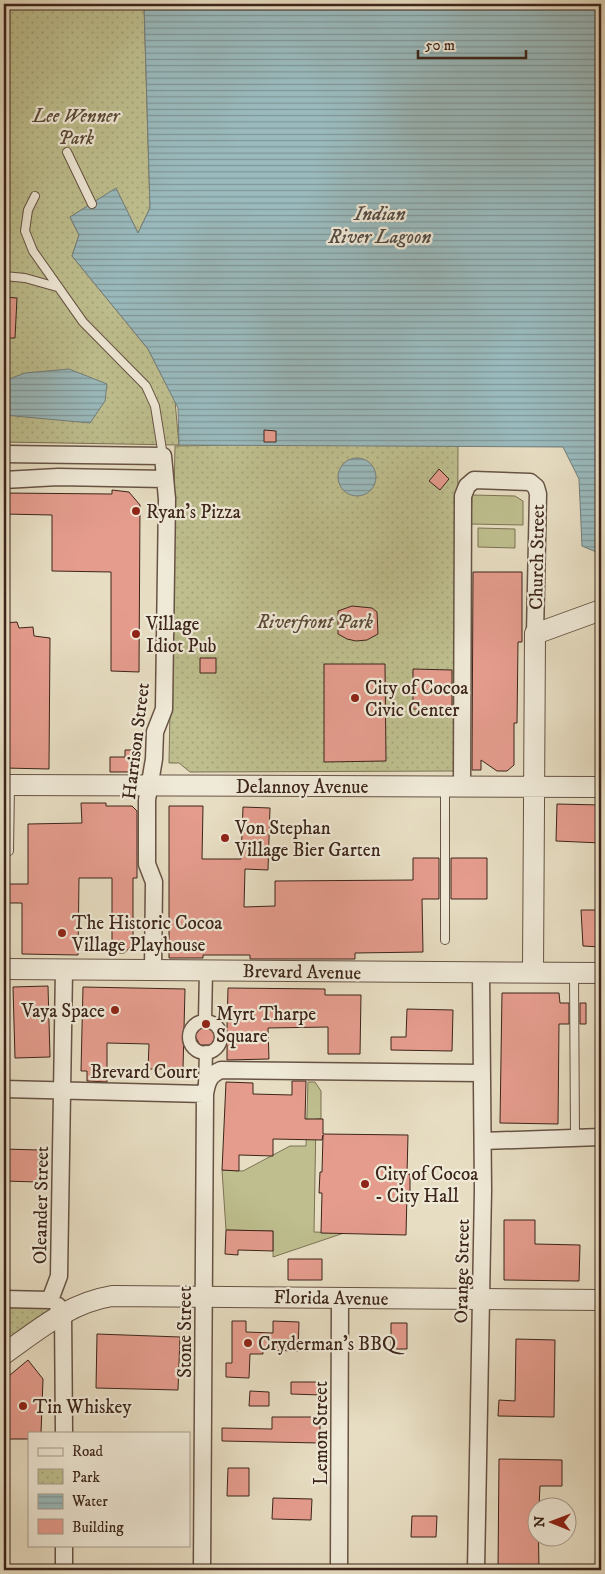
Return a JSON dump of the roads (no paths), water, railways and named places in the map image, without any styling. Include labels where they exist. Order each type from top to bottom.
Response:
[{"type":"street","points":[[4,454],[163,456]]},
{"type":"street","name":"Harrison Street","points":[[153,970],[154,882],[147,864],[147,800],[154,759],[155,732],[164,709],[165,479],[163,456]]},
{"type":"street","points":[[4,480],[58,477],[165,479]]},
{"type":"street","name":"Church Street","points":[[454,787],[463,496],[467,486],[474,480],[526,481],[536,487],[538,494],[535,634],[534,972]]},
{"type":"street","points":[[535,634],[601,610]]},
{"type":"street","name":"Delannoy Avenue","points":[[7,786],[601,787]]},
{"type":"street","name":"Brevard Avenue","points":[[4,969],[601,973]]},
{"type":"street","name":"Oleander Street","points":[[64,970],[57,1306],[64,1432]]},
{"type":"street","points":[[205,1021],[206,970]]},
{"type":"street","name":"Orange Street","points":[[476,1570],[483,1141],[481,973]]},
{"type":"street","points":[[205,1021],[215,1024],[219,1028],[221,1039],[216,1048],[206,1052],[194,1047],[190,1038],[196,1024],[205,1021]]},
{"type":"street","points":[[205,1094],[206,1052]]},
{"type":"street","name":"Brevard Court","points":[[4,1089],[205,1094],[207,1082],[212,1074],[221,1070],[481,1073]]},
{"type":"street","name":"Stone Street","points":[[202,1570],[205,1094]]},
{"type":"street","points":[[483,1141],[601,1138]]},
{"type":"street","name":"Florida Avenue","points":[[4,1299],[57,1306],[112,1296],[601,1300]]},
{"type":"street","name":"Lemon Street","points":[[339,1570],[340,1297]]},
{"type":"street","points":[[4,1354],[57,1306]]},
{"type":"street","points":[[64,1546],[64,1570]]},
{"type":"lane","points":[[67,152],[92,204]]},
{"type":"lane","points":[[35,196],[28,210],[25,231],[33,252],[83,322],[146,386],[155,406],[163,456]]},
{"type":"lane","points":[[4,276],[25,278],[57,287]]},
{"type":"lane","points":[[4,851],[9,851],[7,786]]},
{"type":"lane","points":[[445,940],[454,787]]},
{"type":"lane","points":[[574,973],[575,1138]]},
{"type":"water","name":"Indian River Lagoon","points":[[144,4],[601,4],[601,554],[582,546],[579,479],[563,447],[179,445],[178,408],[148,349],[72,256],[79,235],[70,217],[116,188],[138,233],[150,208]]},
{"type":"water","points":[[69,369],[107,384],[105,401],[90,423],[4,415],[4,381],[25,373]]},
{"type":"water","points":[[357,458],[371,463],[376,477],[371,491],[357,496],[343,491],[338,477],[343,463]]},
{"type":"place","name":"Ryan's Pizza","points":[[136,511]]},
{"type":"place","name":"Village Idiot Pub","points":[[136,634]]},
{"type":"place","name":"City of Cocoa Civic Center","points":[[355,698]]},
{"type":"place","name":"Von Stephan Village Bier Garten","points":[[225,838]]},
{"type":"place","name":"The Historic Cocoa Village Playhouse","points":[[62,933]]},
{"type":"place","name":"Vaya Space","points":[[115,1010]]},
{"type":"place","name":"Myrt Tharpe Square","points":[[206,1024]]},
{"type":"place","name":"City of Cocoa - City Hall","points":[[365,1184]]},
{"type":"place","name":"Cryderman's BBQ","points":[[248,1343]]},
{"type":"place","name":"Tin Whiskey","points":[[23,1406]]},
{"type":"park label","name":"Lee Wenner Park","points":[[76,126]]},
{"type":"park label","name":"Riverfront Park","points":[[315,621]]}]
